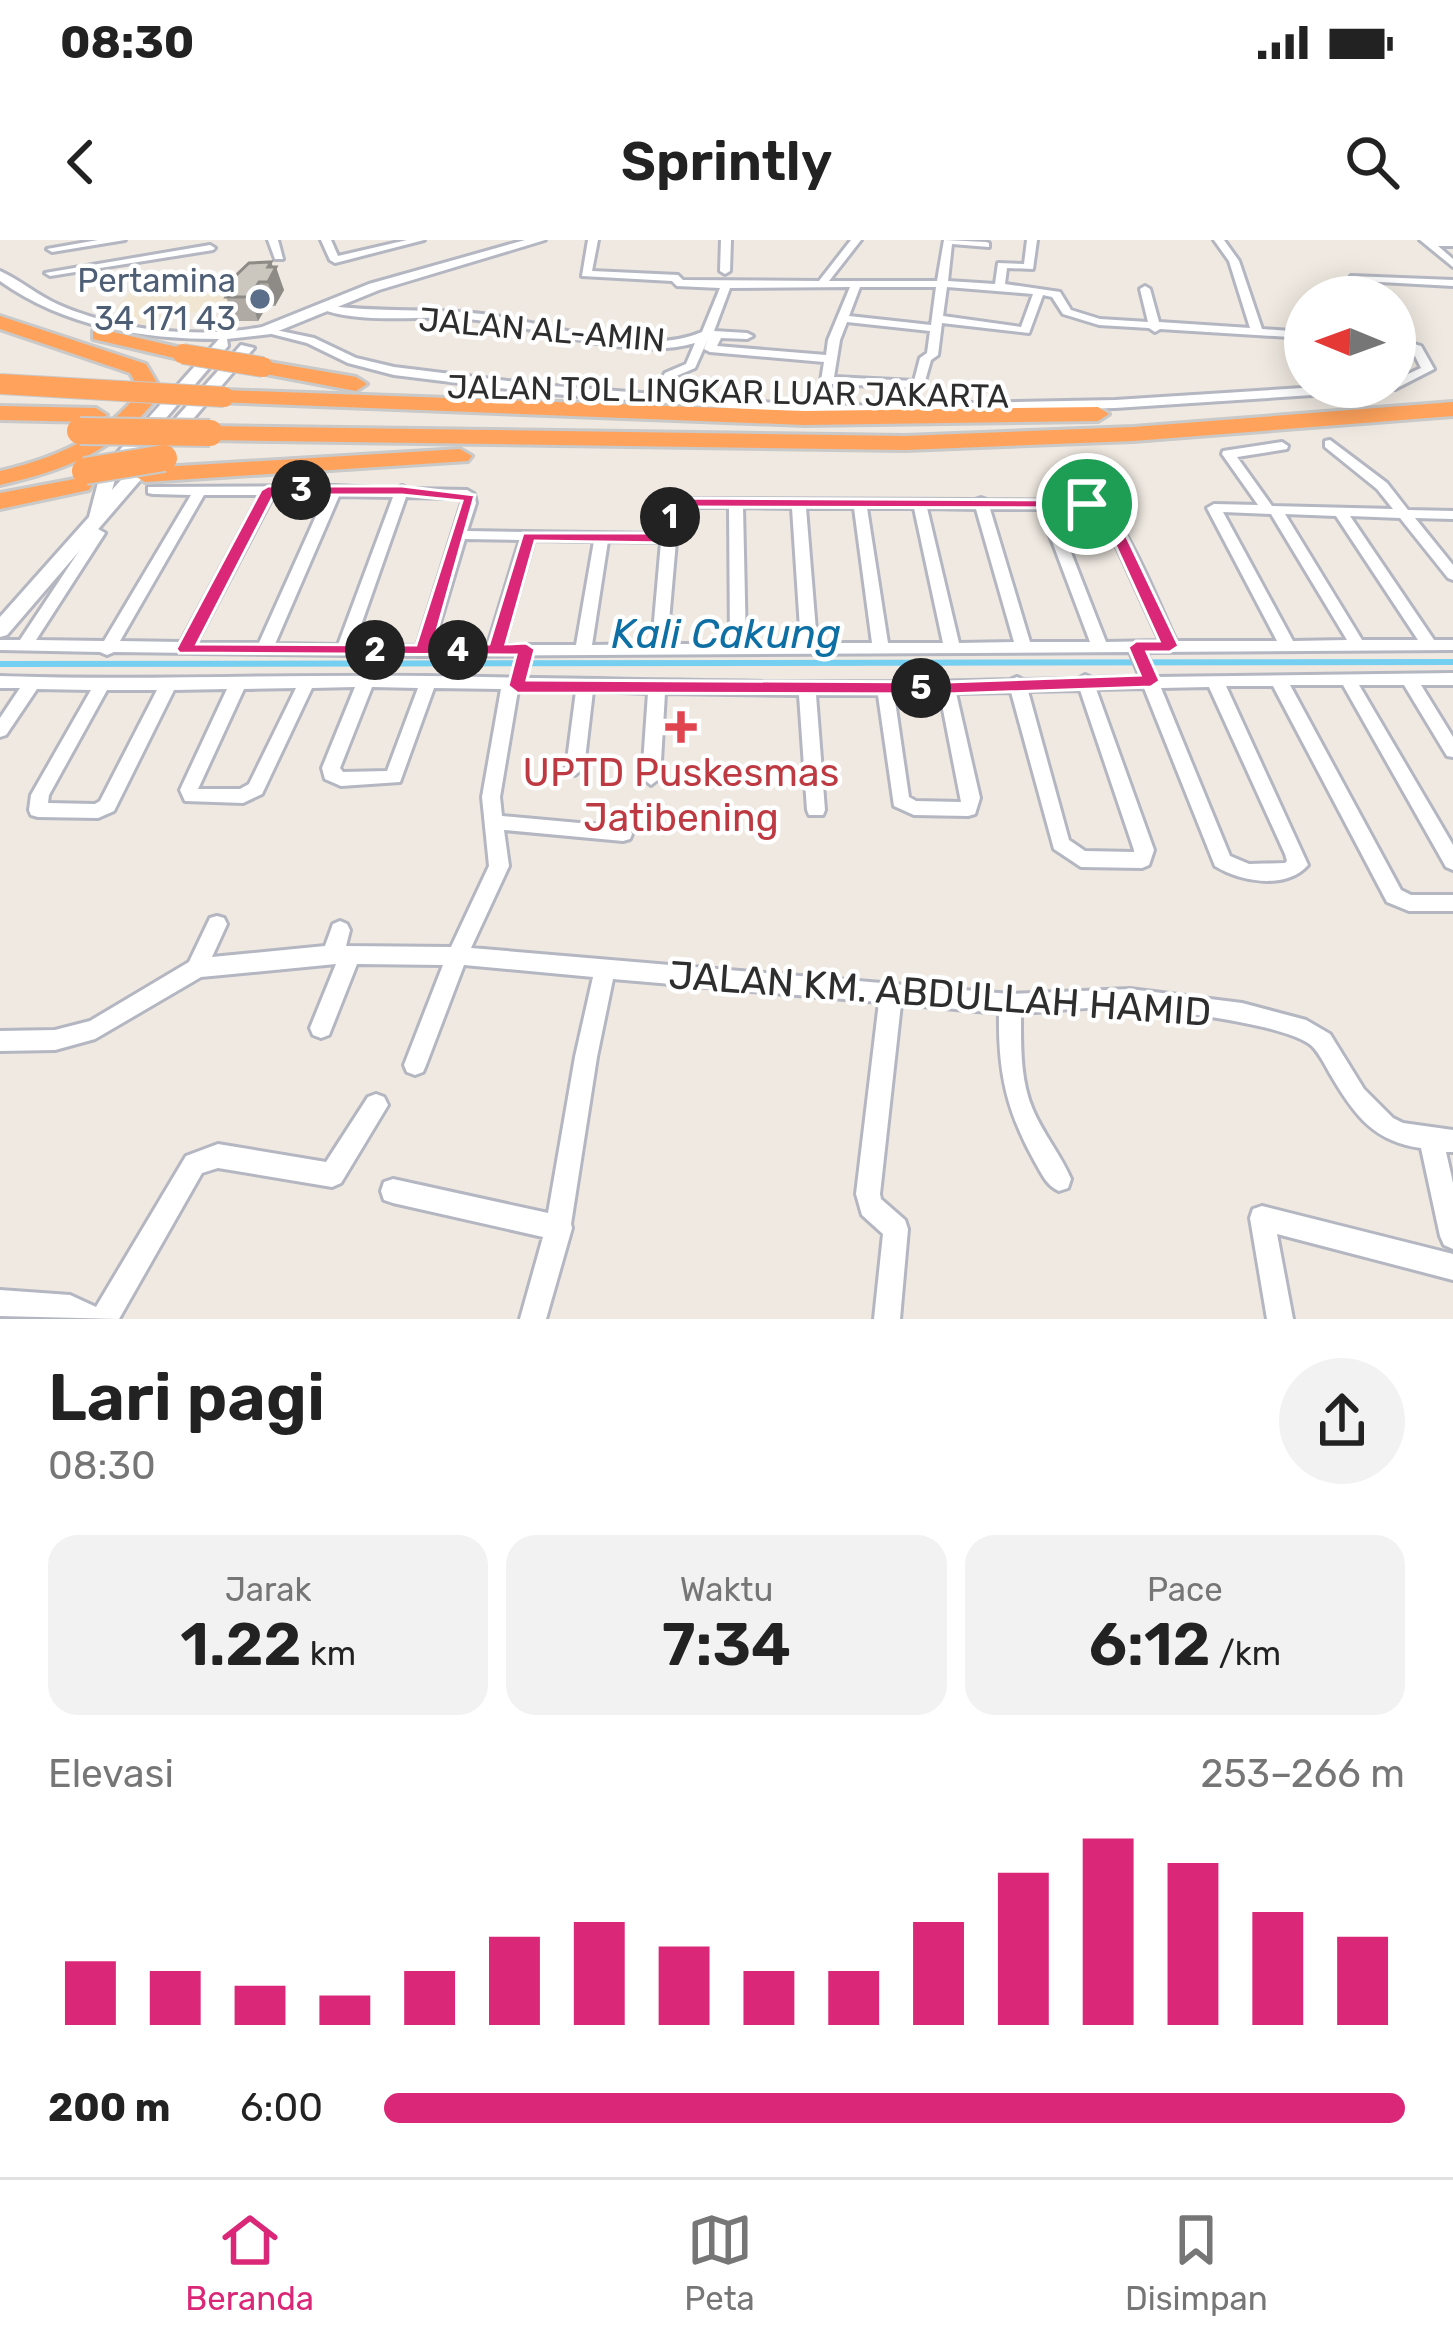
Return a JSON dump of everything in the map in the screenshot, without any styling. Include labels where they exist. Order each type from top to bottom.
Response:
[{"type":"highway","points":[[0,308],[182,354],[570,412]]},
{"type":"highway","points":[[0,322],[138,369],[148,381],[148,396],[123,424],[91,448],[68,460],[0,478]]},
{"type":"highway","points":[[0,336],[72,348]]},
{"type":"highway","points":[[0,385],[219,416],[1246,414]]},
{"type":"highway","name":"JALAN TOL LINGKAR LUAR JAKARTA","points":[[0,430],[219,416],[820,432],[1097,426],[1453,393]]},
{"type":"highway","name":"JALAN TOL LINGKAR LUAR JAKARTA","points":[[219,416],[785,442],[1057,438],[1453,409]]},
{"type":"highway","name":"JALAN TOL LINGKAR LUAR JAKARTA","points":[[0,413],[88,423]]},
{"type":"highway","points":[[0,488],[152,470],[305,461],[691,452],[785,442]]},
{"type":"highway","points":[[0,501],[83,478]]},
{"type":"street","points":[[52,250],[121,240]]},
{"type":"street","points":[[273,240],[279,257]]},
{"type":"street","points":[[326,240],[335,260],[380,245],[419,240]]},
{"type":"street","points":[[0,630],[152,470],[263,332],[374,286],[503,244],[539,240]]},
{"type":"street","points":[[593,240],[586,274],[678,278],[677,283],[726,286],[942,283],[1000,287],[1056,294],[1067,312],[1080,318],[1155,328],[1284,334]]},
{"type":"street","points":[[725,271],[726,240]]},
{"type":"street","points":[[822,284],[856,240]]},
{"type":"street","points":[[1000,287],[1002,265],[1029,267],[1032,240]]},
{"type":"street","points":[[1219,240],[1235,260],[1247,312],[1258,333]]},
{"type":"street","points":[[826,380],[919,385],[938,324],[948,241],[986,245]]},
{"type":"street","points":[[1427,242],[1453,243]]},
{"type":"street","points":[[1427,242],[1453,264]]},
{"type":"street","points":[[50,273],[209,244],[214,266]]},
{"type":"street","points":[[0,274],[28,297],[67,316],[126,327],[231,335],[263,332],[310,340],[344,358],[394,371],[658,399],[822,410],[1114,404],[1284,393]]},
{"type":"street","points":[[1416,281],[1453,283]]},
{"type":"street","points":[[822,410],[830,359],[856,284]]},
{"type":"street","name":"JALAN AL-AMIN","points":[[324,308],[376,316],[480,316],[626,342],[705,336],[726,286]]},
{"type":"street","points":[[1145,290],[1155,328]]},
{"type":"street","points":[[842,318],[1025,332],[1040,292]]},
{"type":"street","points":[[25,645],[98,525],[107,475],[231,335]]},
{"type":"street","points":[[705,336],[716,338],[710,350],[830,359]]},
{"type":"street","points":[[705,336],[747,336]]},
{"type":"street","points":[[658,399],[669,375],[691,366],[705,336]]},
{"type":"street","points":[[1416,348],[1428,369],[1416,375]]},
{"type":"street","points":[[1330,445],[1382,486],[1452,571]]},
{"type":"street","points":[[1282,446],[1228,454],[1271,508],[1358,646]]},
{"type":"street","points":[[119,459],[200,490],[467,494],[470,500],[423,651]]},
{"type":"street","points":[[107,650],[200,490]]},
{"type":"street","points":[[185,649],[268,490]]},
{"type":"street","points":[[265,650],[334,490]]},
{"type":"street","points":[[344,649],[402,490]]},
{"type":"street","points":[[919,502],[952,648]]},
{"type":"street","points":[[659,650],[671,504],[919,502],[1087,504],[1108,514],[1170,646]]},
{"type":"street","points":[[981,502],[1023,646]]},
{"type":"street","points":[[1045,503],[1100,646]]},
{"type":"street","points":[[736,504],[738,648]]},
{"type":"street","points":[[860,504],[881,647]]},
{"type":"street","points":[[799,505],[809,647]]},
{"type":"street","points":[[1288,646],[1216,507],[1453,515]]},
{"type":"street","points":[[1340,512],[1430,646]]},
{"type":"street","points":[[458,535],[668,538]]},
{"type":"street","points":[[496,650],[528,536]]},
{"type":"street","points":[[583,649],[602,537]]},
{"type":"street","points":[[0,644],[107,650],[496,650],[520,671],[585,688],[1087,686],[1151,678],[1453,679]]},
{"type":"street","points":[[0,682],[166,687],[428,682],[520,671],[583,649],[1100,646],[1139,651],[1170,646],[1453,645]]},
{"type":"street","points":[[1139,651],[1222,861],[1239,872],[1289,872],[1298,866],[1214,681]]},
{"type":"street","points":[[415,1065],[453,956],[500,866],[491,797],[520,671]]},
{"type":"street","points":[[1347,678],[1453,862]]},
{"type":"street","points":[[1409,679],[1453,751]]},
{"type":"street","points":[[1279,681],[1372,860],[1399,900],[1453,903]]},
{"type":"street","points":[[365,683],[331,767],[331,774],[341,779],[394,777],[428,682]]},
{"type":"street","points":[[1017,683],[1061,844],[1082,859],[1145,857],[1087,686]]},
{"type":"street","points":[[0,731],[32,684]]},
{"type":"street","points":[[238,684],[189,790],[191,796],[243,796],[256,789],[306,684]]},
{"type":"street","points":[[101,687],[36,807],[98,811],[111,800],[166,687]]},
{"type":"street","points":[[807,687],[816,810]]},
{"type":"street","points":[[575,768],[585,688]]},
{"type":"street","points":[[651,778],[657,688]]},
{"type":"street","points":[[885,688],[900,801],[914,808],[972,806],[947,688]]},
{"type":"street","points":[[492,822],[623,834]]},
{"type":"street","points":[[0,1041],[55,1040],[95,1029],[196,968],[218,924]]},
{"type":"street","points":[[321,1028],[342,955],[340,930]]},
{"type":"street","name":"JALAN KM. ABDULLAH HAMID","points":[[196,968],[342,955],[453,956],[1010,1004],[1130,998],[1286,1022],[1322,1042],[1368,1113],[1400,1134],[1442,1140]]},
{"type":"street","points":[[533,1319],[560,1228],[584,1054],[604,970]]},
{"type":"street","points":[[887,1319],[896,1229],[871,1206],[868,1194],[891,994]]},
{"type":"street","points":[[1010,1004],[1008,1064],[1015,1103],[1059,1179]]},
{"type":"street","points":[[104,1319],[194,1164],[218,1156],[332,1174],[376,1105]]},
{"type":"street","points":[[1442,1140],[1453,1236]]},
{"type":"street","points":[[393,1191],[560,1228]]},
{"type":"street","points":[[1280,1319],[1262,1218],[1453,1267]]},
{"type":"street","points":[[0,1303],[70,1308],[93,1319]]},
{"type":"shaded area","points":[[142,281],[243,281],[225,306],[206,313],[170,312],[158,326],[121,323],[133,312],[116,308]]},
{"type":"building","points":[[271,262],[268,267],[276,267],[268,282],[259,282],[250,297],[226,297],[235,283],[228,283],[249,263]]},
{"type":"waterway","name":"Kali Cakung","points":[[0,664],[1453,662]]},
{"type":"place","name":"Pertamina 34 171 43","points":[[260,299]]},
{"type":"place","name":"UPTD Puskesmas Jatibening","points":[[681,727]]},
{"type":"route","points":[[1087,504],[672,503],[668,538],[528,536],[496,650],[423,651],[185,649],[236,561],[268,490],[402,490],[467,494],[470,498],[423,651],[496,650],[526,649],[517,686],[947,688],[1151,681],[1136,647],[1170,646],[1108,514],[1087,504]]}]
